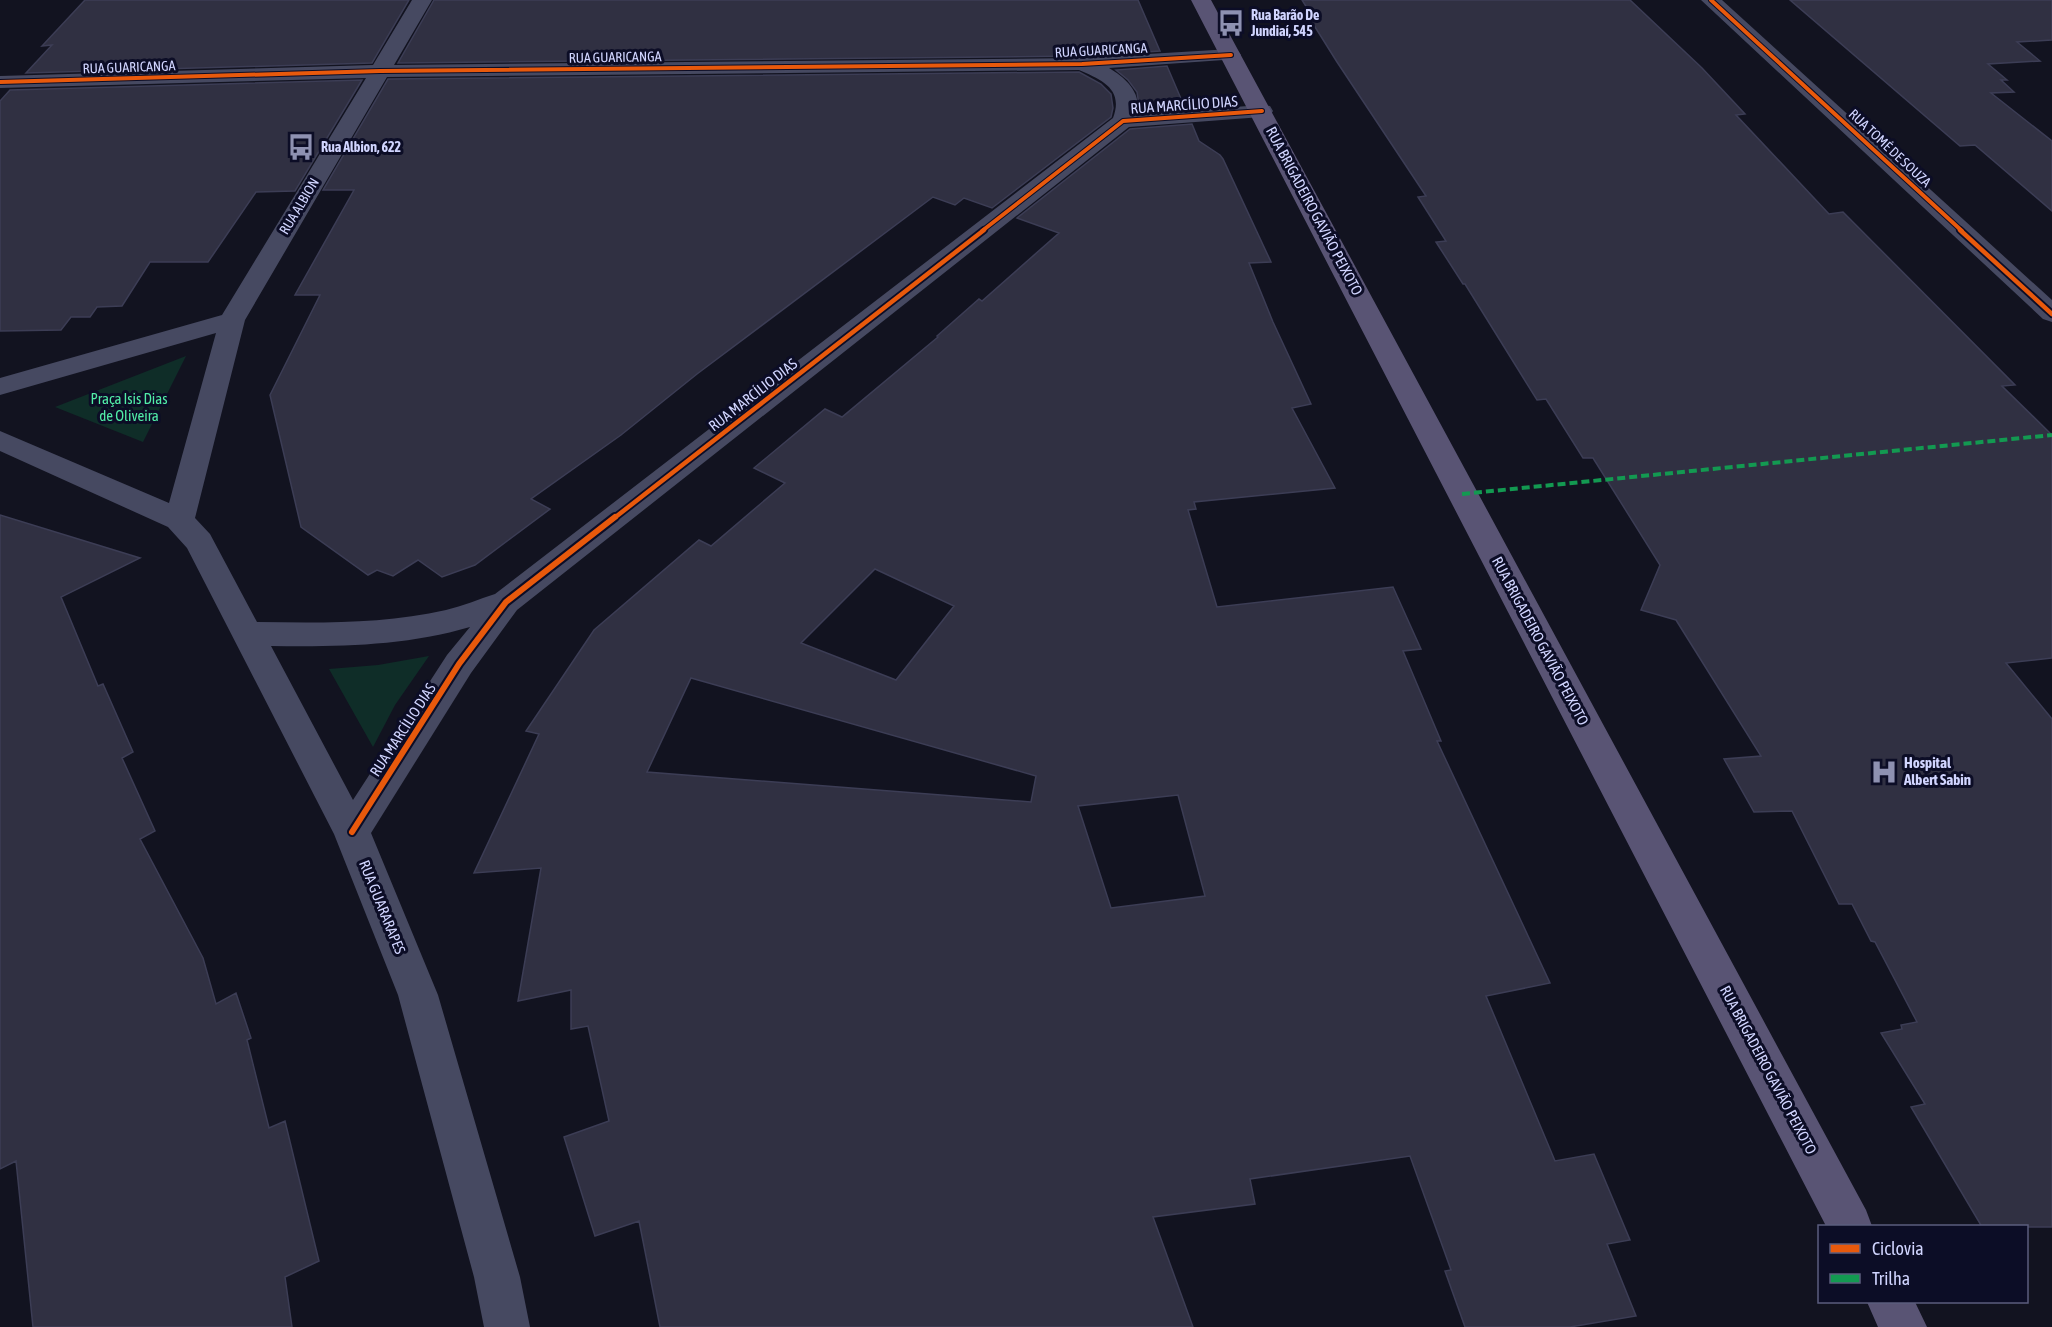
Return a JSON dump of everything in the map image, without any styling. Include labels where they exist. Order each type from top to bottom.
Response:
[{"type":"main road","name":"RUA BRIGADEIRO GAVIÃO PEIXOTO","points":[[1201,0],[1262,111],[1849,1225]]},
{"type":"main road","points":[[1891,1303],[1904,1327]]},
{"type":"street","name":"RUA ALBION","points":[[232,320],[422,0]]},
{"type":"street","name":"RUA TOMÉ DE SOUZA","points":[[1711,0],[2052,314]]},
{"type":"street","name":"RUA GUARICANGA","points":[[0,82],[380,71],[1082,64],[1231,55]]},
{"type":"street","name":"RUA MARCÍLIO DIAS","points":[[1082,64],[1106,74],[1123,90],[1128,103],[1123,121]]},
{"type":"street","name":"RUA MARCÍLIO DIAS","points":[[352,832],[459,664],[506,602],[1123,121],[1262,111]]},
{"type":"street","points":[[0,387],[232,320]]},
{"type":"street","points":[[0,440],[179,520],[232,320]]},
{"type":"street","name":"RUA GUARARAPES","points":[[179,520],[199,542],[352,832],[418,995],[496,1277],[507,1327]]},
{"type":"street","name":"RUA MARCÍLIO DIAS","points":[[248,634],[316,635],[410,628],[447,621],[506,602]]},
{"type":"green space","name":"Praça Isis Dias de Oliveira","points":[[186,356],[143,442],[55,407]]},
{"type":"green space","points":[[429,656],[395,705],[373,747],[329,669],[378,665]]},
{"type":"building","points":[[85,0],[409,0],[372,63],[26,73],[52,45],[42,46]]},
{"type":"building","points":[[434,0],[1138,0],[1160,51],[1082,56],[398,63]]},
{"type":"building","points":[[1302,0],[1630,0],[1702,68],[1745,114],[1736,115],[1829,214],[1843,212],[2015,385],[2002,386],[2052,435],[2052,658],[2006,663],[2052,719],[2052,1227],[1981,1225],[1911,1107],[1925,1104],[1881,1033],[1902,1029],[1901,1025],[1917,1022],[1875,942],[1871,941],[1852,904],[1839,904],[1792,811],[1754,812],[1724,759],[1761,756],[1676,620],[1641,610],[1660,565],[1593,458],[1583,458],[1546,399],[1537,400],[1465,284],[1436,242],[1446,241],[1418,197],[1426,196],[1310,19],[1314,19]]},
{"type":"building","points":[[1790,0],[2052,0],[2052,40],[2017,42],[2040,61],[1988,64],[2007,80],[2001,80],[2014,92],[1991,93],[2052,141],[2052,211],[1975,145],[1960,146]]},
{"type":"building","points":[[1167,66],[1185,108],[1140,112],[1137,92],[1116,70]]},
{"type":"building","points":[[1079,72],[1101,84],[1111,94],[1113,108],[1111,117],[992,208],[964,198],[955,205],[933,197],[697,374],[621,435],[531,499],[550,509],[475,565],[442,577],[418,560],[393,576],[377,570],[368,575],[301,527],[270,395],[320,295],[295,295],[354,190],[323,190],[388,79]]},
{"type":"building","points":[[362,80],[295,191],[256,192],[208,262],[150,262],[122,306],[97,307],[90,317],[71,317],[61,330],[0,331],[0,101],[10,90]]},
{"type":"building","points":[[1192,124],[1199,141],[1223,159],[1271,262],[1249,263],[1311,404],[1292,408],[1335,488],[1194,502],[1196,509],[1188,510],[1217,607],[1393,587],[1421,649],[1403,651],[1441,741],[1437,741],[1550,983],[1486,996],[1555,1161],[1594,1154],[1630,1240],[1607,1244],[1636,1316],[1570,1327],[1465,1327],[1445,1271],[1451,1270],[1410,1156],[1250,1179],[1255,1204],[1153,1217],[1193,1327],[660,1327],[639,1221],[595,1236],[564,1137],[609,1121],[588,1026],[571,1029],[571,990],[518,1001],[541,868],[474,873],[539,734],[526,731],[594,630],[699,540],[711,546],[785,483],[754,468],[825,409],[842,417],[938,337],[979,299],[982,301],[1059,233],[1017,218],[1130,129]],"holes":[[[875,569],[954,606],[896,680],[801,643]],[[691,678],[1036,776],[1031,802],[647,772]],[[1178,795],[1205,896],[1111,908],[1078,806]]]},
{"type":"building","points":[[0,515],[140,558],[61,597],[98,686],[103,684],[133,752],[122,758],[155,831],[140,839],[203,958],[216,1004],[236,993],[251,1038],[247,1040],[269,1128],[285,1121],[319,1261],[285,1277],[292,1327],[33,1327],[16,1161],[0,1169]]},
{"type":"marked path","points":[[1462,494],[2052,435]]},
{"type":"cycle path","points":[[1711,0],[2052,314]]},
{"type":"cycle path","points":[[0,82],[380,71],[1082,64],[1231,55]]},
{"type":"cycle path","points":[[352,832],[459,664],[506,602],[1123,121],[1262,111]]},
{"type":"place","name":"Rua Barão De Jundiaí, 545","points":[[1231,23]]},
{"type":"place","name":"Rua Albion, 622","points":[[301,147]]},
{"type":"place","name":"Hospital Albert Sabin","points":[[1884,772]]}]
